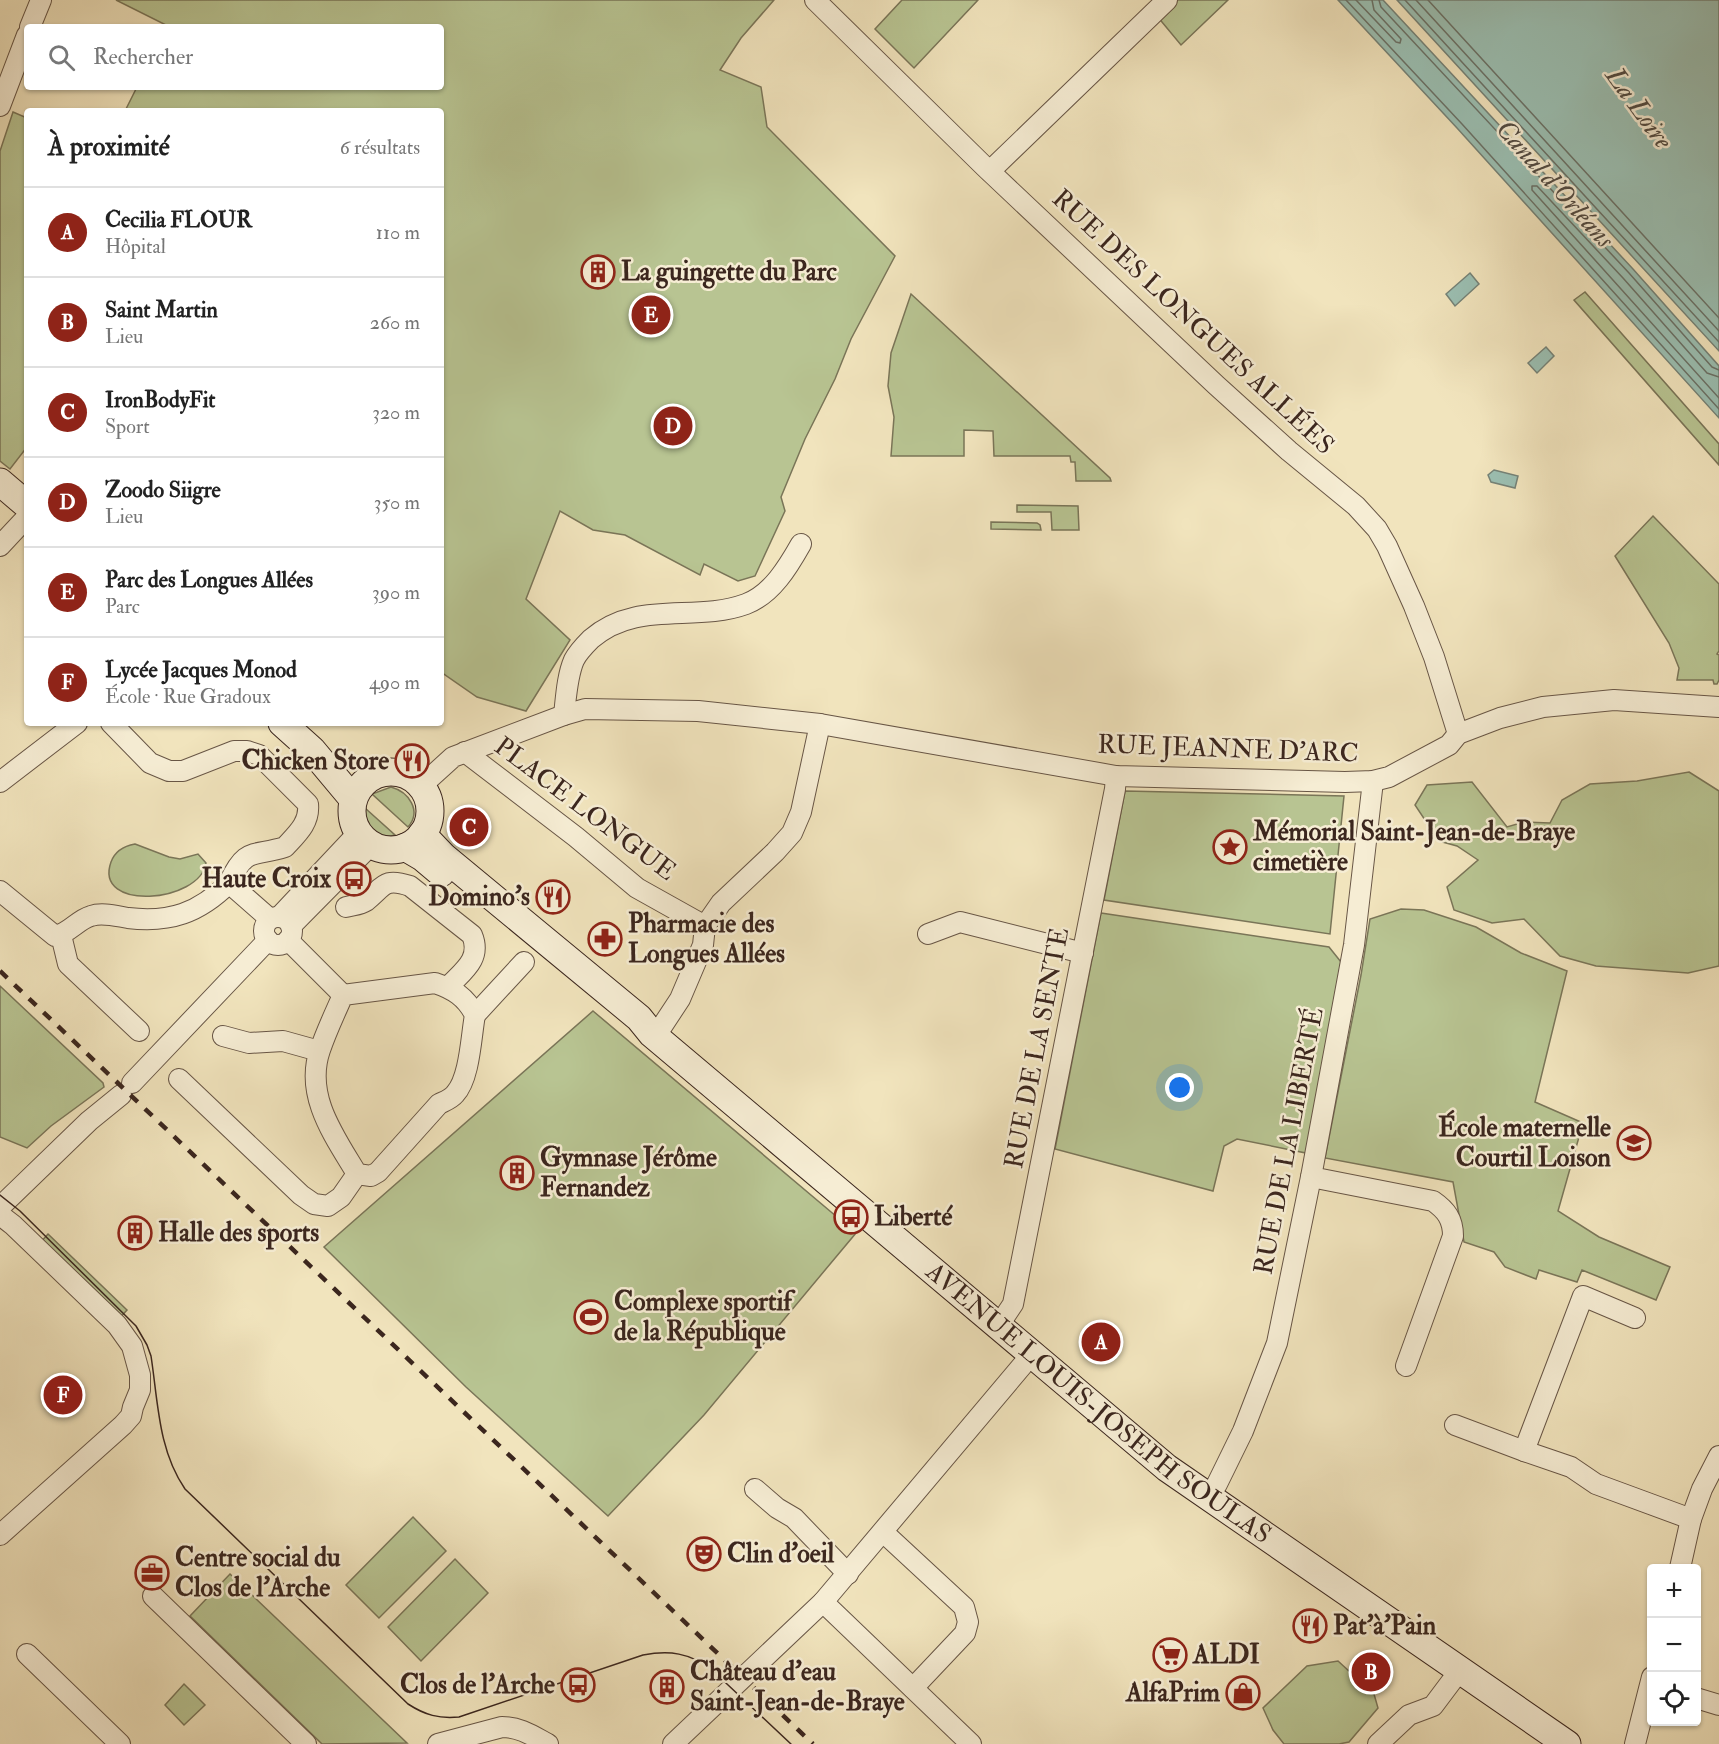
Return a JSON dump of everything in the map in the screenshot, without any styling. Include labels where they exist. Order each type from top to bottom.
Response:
[{"type":"main road","points":[[0,482],[24,502]]},
{"type":"main road","points":[[285,726],[359,790]]},
{"type":"main road","points":[[384,772],[410,777],[421,786],[429,801],[430,812],[414,841],[389,850],[365,839],[352,813],[359,790],[384,772]]},
{"type":"main road","name":"AVENUE LOUIS-JOSEPH SOULAS","points":[[414,841],[422,857],[634,1027],[653,1036],[1167,1468],[1567,1744]]},
{"type":"street","points":[[31,24],[41,0]]},
{"type":"street","name":"RUE DES LONGUES ALLÉES","points":[[815,0],[990,171],[1229,398],[1356,506],[1377,529],[1414,606],[1434,657],[1458,734]]},
{"type":"street","points":[[990,171],[1167,0]]},
{"type":"street","points":[[0,106],[24,43]]},
{"type":"street","points":[[0,546],[24,520]]},
{"type":"street","points":[[570,713],[574,660],[585,645],[599,633],[615,622],[652,613],[717,611],[747,603],[771,587],[801,544]]},
{"type":"street","name":"RUE JEANNE D'ARC","points":[[421,786],[443,764],[465,752],[585,709],[698,711],[820,724],[1116,776],[1373,781],[1389,777],[1449,746],[1458,734],[1500,718],[1543,707],[1614,700],[1719,707]]},
{"type":"street","points":[[653,1036],[680,999],[703,945],[705,926],[721,903],[792,833],[801,812],[820,724]]},
{"type":"street","points":[[0,782],[74,726]]},
{"type":"street","points":[[0,891],[55,936],[61,935],[92,915],[101,914],[144,920],[175,917],[206,903],[229,883],[236,867],[244,859],[257,852],[285,847],[306,822],[309,813],[308,804],[259,755],[247,751],[234,751],[183,771],[169,771],[150,763],[114,726]]},
{"type":"street","name":"PLACE LONGUE","points":[[465,752],[576,837],[637,888],[705,926]]},
{"type":"street","name":"RUE DE LA SENTE","points":[[999,1325],[1014,1304],[1116,776]]},
{"type":"street","name":"RUE DE LA LIBERTÉ","points":[[1208,1498],[1242,1431],[1274,1352],[1311,1177],[1354,945],[1373,781]]},
{"type":"street","points":[[0,1207],[89,1121],[126,1089],[268,940],[265,927],[282,926],[365,839]]},
{"type":"street","points":[[346,907],[361,903],[378,888],[388,883],[397,882],[410,886],[472,935],[476,944],[473,960],[448,987]]},
{"type":"street","points":[[229,883],[282,926],[343,995]]},
{"type":"street","points":[[928,933],[960,922],[1083,953]]},
{"type":"street","points":[[61,935],[68,964],[139,1031]]},
{"type":"street","points":[[357,1174],[371,1176],[378,1172],[439,1104],[456,1093],[465,1076],[475,1015],[524,962]]},
{"type":"street","points":[[343,995],[435,983],[448,987],[461,995],[475,1015]]},
{"type":"street","points":[[343,995],[319,1051],[316,1066],[317,1097],[327,1124],[357,1174]]},
{"type":"street","points":[[224,1036],[249,1043],[283,1041],[319,1051]]},
{"type":"street","points":[[179,1079],[301,1195],[314,1204],[328,1206],[341,1197],[357,1174]]},
{"type":"street","points":[[1311,1177],[1433,1201],[1443,1208],[1451,1220],[1453,1236],[1406,1366]]},
{"type":"street","points":[[0,1215],[110,1318],[125,1335],[136,1358],[140,1376],[140,1390],[132,1407],[131,1416],[0,1535]]},
{"type":"street","points":[[1524,1451],[1583,1296],[1635,1318]]},
{"type":"street","points":[[673,1744],[823,1602],[1032,1354]]},
{"type":"street","points":[[1455,1425],[1571,1467],[1596,1484],[1691,1519]]},
{"type":"street","points":[[1681,1564],[1691,1519],[1702,1489],[1719,1456]]},
{"type":"street","points":[[755,1489],[777,1509],[794,1518],[848,1574]]},
{"type":"street","points":[[883,1532],[964,1607],[968,1622],[965,1633],[913,1688]]},
{"type":"street","points":[[153,1596],[295,1740]]},
{"type":"street","points":[[823,1602],[971,1744]]},
{"type":"street","points":[[27,1654],[120,1744]]},
{"type":"street","points":[[1378,1744],[1409,1714],[1433,1706],[1460,1670]]},
{"type":"street","points":[[1635,1744],[1647,1699]]},
{"type":"street","points":[[1701,1700],[1719,1705]]},
{"type":"street","points":[[438,1744],[502,1727],[519,1728],[548,1744]]},
{"type":"green space","points":[[116,0],[774,0],[741,38],[720,70],[761,87],[767,127],[895,256],[851,339],[835,379],[805,439],[781,497],[785,511],[755,576],[738,581],[704,564],[700,575],[625,535],[593,530],[560,511],[526,599],[570,640],[526,711],[477,697],[444,674],[444,108],[126,108],[136,90],[444,90],[444,24],[164,24]]},
{"type":"green space","points":[[902,0],[978,0],[914,68],[875,29]]},
{"type":"green space","points":[[1172,0],[1228,0],[1181,45],[1157,16]]},
{"type":"green space","points":[[13,112],[24,117],[24,451],[10,469],[0,461],[0,151]]},
{"type":"green space","points":[[1585,292],[1719,444],[1719,465],[1574,300]]},
{"type":"green space","points":[[911,294],[1111,481],[1076,481],[1075,462],[1071,462],[1070,456],[994,456],[993,431],[964,430],[964,456],[891,456],[894,417],[888,386],[891,353]]},
{"type":"green space","points":[[1017,505],[1078,506],[1079,530],[1052,530],[1051,512],[1017,512]]},
{"type":"green space","points":[[1653,516],[1719,584],[1719,651],[1717,654],[1719,655],[1719,680],[1717,684],[1714,684],[1713,680],[1677,680],[1679,668],[1669,643],[1615,556]]},
{"type":"green space","points":[[991,522],[1037,523],[1041,530],[991,529]]},
{"type":"green space","points":[[1689,772],[1719,791],[1719,966],[1688,973],[1596,966],[1560,956],[1524,919],[1492,923],[1454,910],[1447,887],[1478,860],[1457,846],[1439,841],[1415,805],[1427,785],[1472,782],[1507,827],[1524,822],[1550,823],[1562,800],[1590,784],[1637,781]]},
{"type":"green space","points":[[391,787],[403,793],[412,803],[414,815],[408,827],[372,794]]},
{"type":"green space","points":[[1125,791],[1344,796],[1330,934],[1104,900]]},
{"type":"green space","points":[[365,808],[395,835],[382,836],[373,831],[364,816]]},
{"type":"green space","points":[[135,844],[180,859],[198,854],[206,863],[199,876],[186,887],[150,896],[132,895],[117,889],[110,878],[111,862],[117,852]]},
{"type":"green space","points":[[1401,909],[1424,910],[1476,927],[1521,953],[1567,971],[1535,1102],[1583,1123],[1558,1211],[1599,1237],[1670,1267],[1656,1300],[1582,1270],[1577,1282],[1539,1270],[1536,1279],[1505,1267],[1494,1252],[1464,1242],[1453,1182],[1325,1158],[1370,919]]},
{"type":"green space","points":[[1101,913],[1329,947],[1341,962],[1306,1153],[1237,1139],[1224,1146],[1213,1191],[1055,1149]]},
{"type":"green space","points":[[0,986],[103,1083],[104,1087],[51,1126],[27,1148],[0,1137]]},
{"type":"green space","name":"Complexe sportif de la République","points":[[593,1011],[856,1233],[704,1415],[608,1516],[466,1387],[324,1247]]},
{"type":"green space","points":[[48,1234],[127,1310],[118,1320],[39,1244]]},
{"type":"green space","points":[[413,1517],[446,1551],[379,1618],[346,1585]]},
{"type":"green space","points":[[455,1559],[488,1593],[421,1661],[388,1627]]},
{"type":"green space","points":[[230,1574],[407,1743],[322,1744],[190,1616]]},
{"type":"green space","points":[[1338,1661],[1374,1694],[1378,1708],[1349,1742],[1284,1744],[1273,1730],[1263,1708],[1307,1666]]},
{"type":"green space","points":[[184,1684],[205,1705],[184,1725],[165,1705]]},
{"type":"water","points":[[1338,0],[1383,0],[1633,269],[1719,366],[1719,418],[1457,128]]},
{"type":"water","name":"La Loire","points":[[1397,0],[1719,0],[1719,351]]},
{"type":"water","points":[[1470,273],[1479,284],[1455,306],[1446,294]]},
{"type":"water","points":[[1546,347],[1554,356],[1537,373],[1528,363]]},
{"type":"water","points":[[1494,470],[1518,476],[1515,488],[1491,482],[1488,475]]},
{"type":"tram line","points":[[0,1195],[20,1211],[136,1326],[151,1356],[164,1442],[176,1474],[185,1489],[408,1704],[432,1715],[459,1717],[643,1655],[671,1653],[695,1659],[711,1669],[791,1744]]},
{"type":"railway","points":[[0,971],[813,1744]]},
{"type":"place","name":"La guingette du Parc","points":[[598,272]]},
{"type":"place","name":"Parc des Longues Allées","points":[[651,315]]},
{"type":"place","name":"Zoodo Siigre","points":[[673,426]]},
{"type":"place","name":"Chicken Store","points":[[412,761]]},
{"type":"place","name":"IronBodyFit","points":[[469,827]]},
{"type":"place","name":"Mémorial Saint-Jean-de-Braye cimetière","points":[[1230,847]]},
{"type":"place","name":"Haute Croix","points":[[354,879]]},
{"type":"place","name":"Domino's","points":[[553,897]]},
{"type":"place","name":"Pharmacie des Longues Allées","points":[[605,939]]},
{"type":"place","name":"École maternelle Courtil Loison","points":[[1634,1143]]},
{"type":"place","name":"Gymnase Jérôme Fernandez","points":[[517,1173]]},
{"type":"place","name":"Liberté","points":[[851,1217]]},
{"type":"place","name":"Halle des sports","points":[[135,1233]]},
{"type":"place","name":"Complexe sportif de la République","points":[[591,1317]]},
{"type":"place","name":"Cecilia FLOUR","points":[[1101,1342]]},
{"type":"place","name":"Lycée Jacques Monod","points":[[63,1395]]},
{"type":"place","name":"Clin d'oeil","points":[[704,1554]]},
{"type":"place","name":"Centre social du Clos de l’Arche","points":[[152,1573]]},
{"type":"place","name":"Pat'à'Pain","points":[[1310,1626]]},
{"type":"place","name":"ALDI","points":[[1170,1655]]},
{"type":"place","name":"Saint Martin","points":[[1371,1672]]},
{"type":"place","name":"Clos de l'Arche","points":[[578,1685]]},
{"type":"place","name":"Château d'eau Saint-Jean-de-Braye","points":[[667,1687]]},
{"type":"place","name":"AlfaPrim","points":[[1243,1693]]},
{"type":"water label","name":"Canal d'Orléans","points":[[1555,184]]}]
